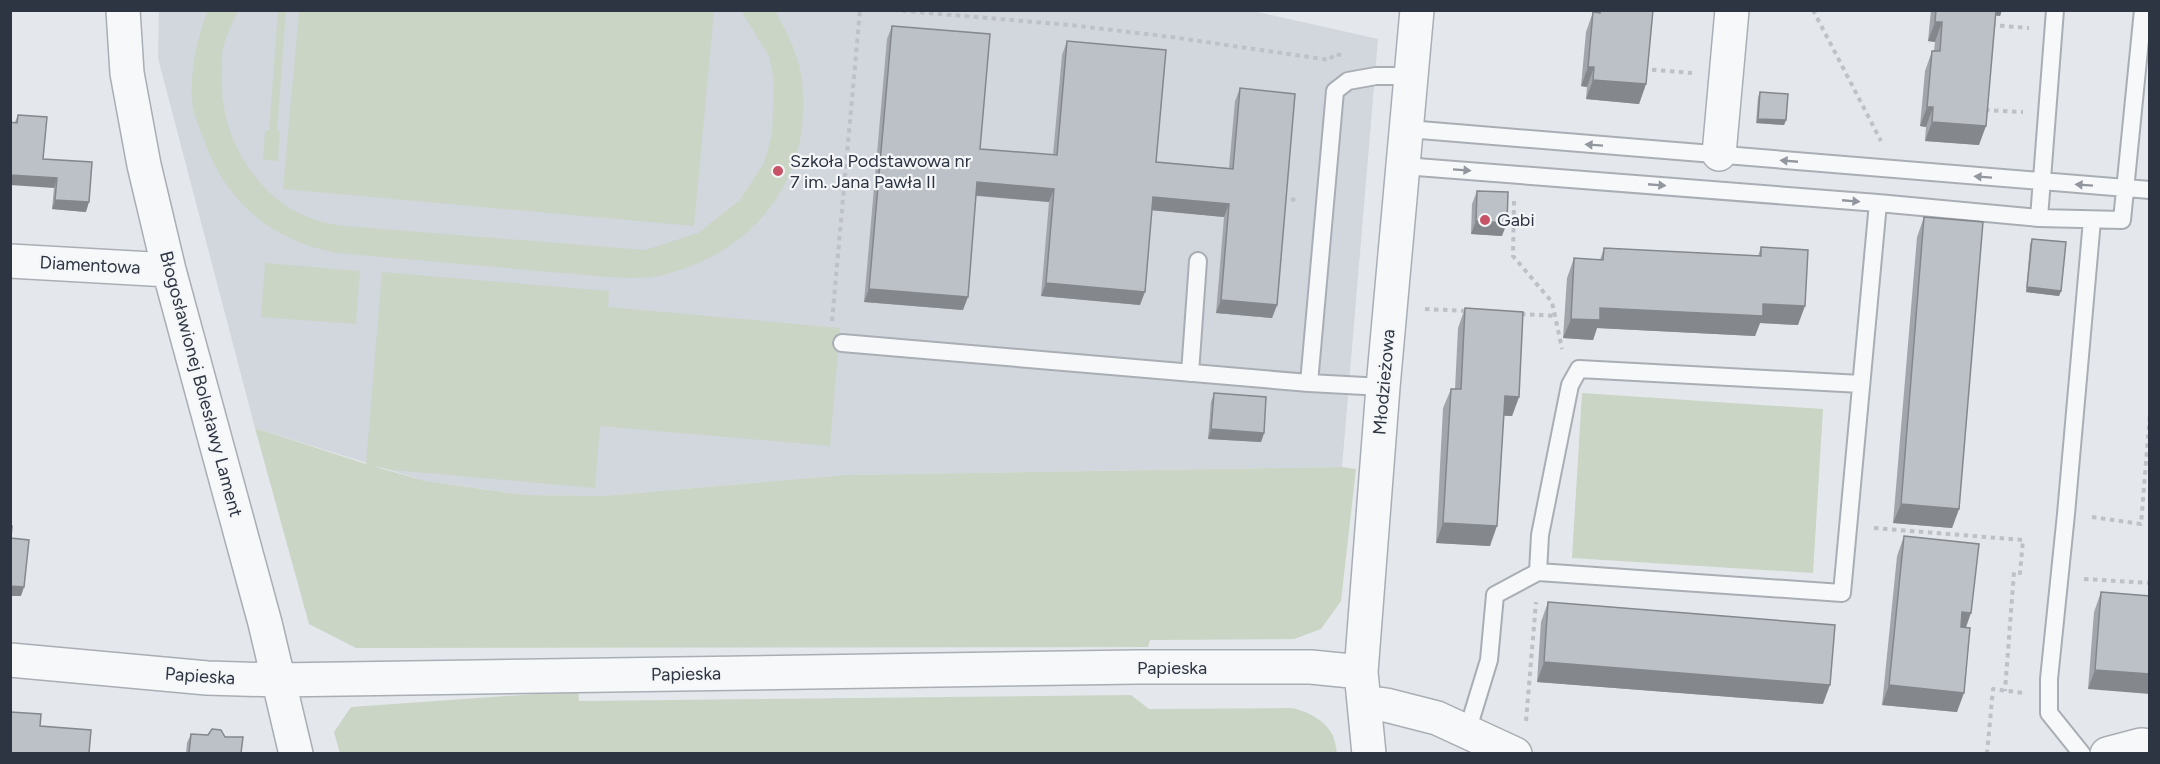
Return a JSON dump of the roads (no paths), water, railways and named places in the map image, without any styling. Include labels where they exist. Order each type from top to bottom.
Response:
[{"type":"street","name":"Błogosławionej Bolesławy Lament","points":[[123,10],[127,72],[144,165],[169,270],[262,612],[296,753]]},
{"type":"street","name":"Młodzieżowa","points":[[1369,753],[1363,687],[1383,387],[1417,10]]},
{"type":"street","points":[[1719,154],[1732,10]]},
{"type":"street","name":"Diamentowa","points":[[10,261],[169,270]]},
{"type":"street","name":"Papieska","points":[[10,660],[207,678],[277,680],[1136,667],[1318,668],[1363,687],[1386,705],[1437,717],[1467,732],[1520,742]]},
{"type":"street","points":[[2107,753],[2141,745],[2150,746]]},
{"type":"lane","points":[[2039,218],[2055,10]]},
{"type":"lane","points":[[1404,166],[1878,203],[2039,218],[2122,220],[2143,10]]},
{"type":"lane","points":[[1309,383],[1335,91],[1348,81],[1376,76],[1411,76]]},
{"type":"lane","points":[[1408,129],[2150,190]]},
{"type":"lane","points":[[1467,732],[1489,660],[1495,595],[1538,572],[1842,593],[1878,203]]},
{"type":"lane","points":[[2082,753],[2049,713],[2049,679],[2092,220]]},
{"type":"lane","points":[[1190,373],[1198,261]]},
{"type":"lane","points":[[842,343],[1309,383],[1383,387]]},
{"type":"lane","points":[[1538,572],[1540,535],[1570,385],[1579,369],[1861,384]]},
{"type":"place","name":"Szkoła Podstawowa nr 7 im. Jana Pawła II","points":[[778,171]]},
{"type":"place","name":"Gabi","points":[[1485,220]]}]
